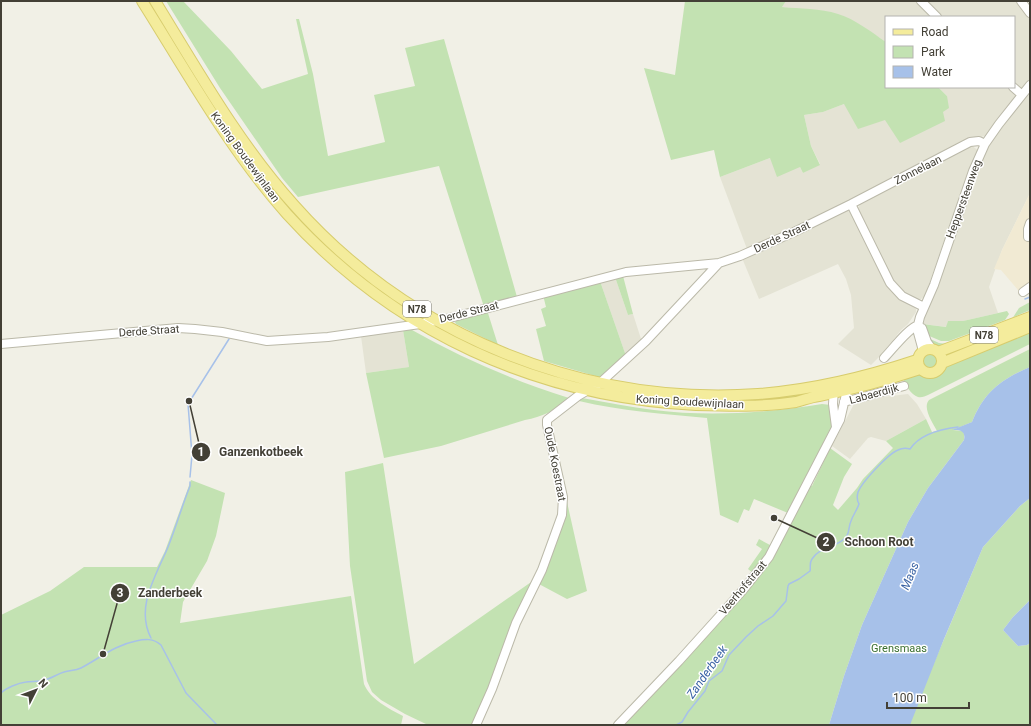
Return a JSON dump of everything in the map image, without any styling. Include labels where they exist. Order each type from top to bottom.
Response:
[{"type":"main road","name":"Koning Boudewijnlaan","points":[[142,1],[220,125],[262,185],[315,243],[378,296],[420,324],[494,361],[547,380],[588,391],[631,399],[667,403],[722,406],[797,402],[864,376],[919,365]]},
{"type":"main road","name":"Koning Boudewijnlaan","points":[[155,1],[231,123],[266,172],[293,205],[330,243],[356,265],[404,301],[436,321],[496,350],[522,361],[566,375],[600,383],[657,392],[721,396],[834,388],[847,390],[919,365]]},
{"type":"main road","name":"N78","points":[[931,351],[1030,317]]},
{"type":"main road","name":"N78","points":[[919,365],[926,373],[933,373],[939,370],[942,363],[1030,327]]},
{"type":"main road","points":[[919,365],[918,357],[931,351],[942,359],[942,363]]},
{"type":"street","points":[[921,1],[936,16]]},
{"type":"street","points":[[1021,1],[1030,14]]},
{"type":"street","name":"Heppersteenweg","points":[[919,325],[920,317],[934,285],[973,171],[985,144],[1021,94],[1030,85]]},
{"type":"street","points":[[1014,88],[1021,94]]},
{"type":"street","name":"Zonnelaan","points":[[852,204],[970,142],[979,141],[985,144]]},
{"type":"street","name":"Derde Straat","points":[[1,344],[178,328],[222,332],[268,341],[328,337],[420,324],[626,272],[720,263],[740,256],[794,232],[852,204]]},
{"type":"street","points":[[852,204],[890,283],[902,296],[924,307]]},
{"type":"street","points":[[1028,237],[1028,229],[1030,224]]},
{"type":"street","name":"Oude Koestraat","points":[[476,725],[492,689],[516,623],[542,570],[562,515],[563,497],[547,420],[549,417],[570,404],[578,396],[600,383],[646,341],[720,263]]},
{"type":"street","points":[[1013,324],[1018,318],[1030,312]]},
{"type":"street","points":[[884,358],[910,329],[919,325],[931,351]]},
{"type":"street","name":"Labaerdijk","points":[[844,402],[904,386]]},
{"type":"street","points":[[834,388],[836,427]]},
{"type":"street","name":"Veerhofstraat","points":[[618,725],[679,662],[762,566],[782,533],[840,420],[847,390]]},
{"type":"shaded area","points":[[786,1],[917,1],[933,16],[885,16],[885,41],[855,22],[782,7]]},
{"type":"shaded area","points":[[925,1],[1018,1],[1030,18],[1030,79],[1021,89],[1015,84],[1015,16],[941,16]]},
{"type":"shaded area","points":[[939,88],[1009,88],[1017,95],[986,136],[973,138],[796,228],[747,249],[720,177],[770,158],[800,167],[803,173],[820,164],[811,146],[804,115],[823,112],[844,104],[885,120],[943,112],[947,96]]},
{"type":"shaded area","points":[[1030,90],[1030,193],[1002,250],[989,287],[998,313],[963,321],[948,321],[947,327],[922,324],[924,314],[980,163],[992,139]]},
{"type":"shaded area","points":[[971,145],[979,151],[953,215],[925,296],[921,299],[915,299],[898,289],[858,208],[861,202]]},
{"type":"shaded area","points":[[1030,193],[1030,290],[1023,296],[1001,270],[994,269]]},
{"type":"shaded area","points":[[847,209],[852,211],[893,293],[916,309],[916,312],[908,324],[871,365],[838,344],[854,328],[851,295],[846,279],[838,264],[759,299],[742,258]]},
{"type":"shaded area","points":[[615,277],[628,315],[633,314],[642,342],[626,356],[600,281]]},
{"type":"shaded area","points":[[403,330],[409,367],[366,373],[361,336]]},
{"type":"shaded area","points":[[908,394],[917,404],[926,419],[886,441],[871,437],[868,438],[850,459],[832,446],[854,404],[882,397]]},
{"type":"green space","points":[[146,1],[152,1],[294,209],[422,317],[421,320],[347,268],[289,211],[228,132]]},
{"type":"green space","points":[[166,1],[183,1],[231,51],[262,89],[308,74],[296,19],[299,19],[313,74],[328,156],[385,142],[374,95],[415,86],[405,48],[444,39],[517,297],[484,307],[439,166],[298,197],[282,178],[220,88]]},
{"type":"green space","points":[[685,1],[786,1],[782,7],[810,9],[838,14],[863,26],[885,41],[885,88],[939,88],[947,96],[949,108],[943,112],[945,121],[900,143],[885,120],[858,129],[844,104],[823,112],[804,115],[811,146],[820,165],[803,173],[800,167],[777,177],[770,158],[720,177],[714,150],[671,160],[644,68],[675,75]]},
{"type":"green space","points":[[623,276],[633,314],[628,315],[615,277]]},
{"type":"green space","points":[[600,281],[626,356],[602,378],[544,361],[536,329],[546,326],[541,309],[546,307],[543,295]]},
{"type":"green space","points":[[1030,302],[1030,310],[1013,317],[1019,308]]},
{"type":"green space","points":[[487,310],[498,345],[456,324],[455,322],[458,319]]},
{"type":"green space","points":[[1007,311],[1009,314],[1005,320],[949,341],[941,341],[927,335],[922,324],[946,327],[948,321],[963,321]]},
{"type":"green space","points":[[1013,317],[1012,319],[987,328]]},
{"type":"green space","points":[[987,328],[940,349],[933,346],[928,338],[939,343],[947,344]]},
{"type":"green space","points":[[408,329],[489,368],[528,384],[569,398],[569,401],[537,417],[441,446],[384,458],[366,373],[409,367],[403,330]]},
{"type":"green space","points":[[1030,331],[1030,344],[928,395],[921,397],[915,396],[902,377],[920,373],[927,376],[935,375],[940,372],[944,366]]},
{"type":"green space","points":[[1030,349],[1030,367],[1010,376],[1002,382],[982,402],[972,422],[953,430],[963,431],[964,440],[928,488],[908,522],[862,625],[829,725],[623,725],[773,559],[774,557],[753,573],[748,569],[762,549],[756,545],[759,539],[770,545],[788,513],[754,499],[749,511],[744,509],[738,523],[720,515],[707,418],[643,412],[611,407],[579,401],[582,398],[645,409],[716,414],[760,412],[822,404],[831,405],[832,427],[806,483],[812,486],[830,448],[852,464],[844,477],[833,505],[838,510],[863,479],[893,448],[886,441],[926,419],[932,432],[937,431],[927,411],[927,403],[929,400]]},
{"type":"green space","points":[[930,353],[937,358],[938,361],[933,368],[930,369],[923,364],[922,361],[927,354]]},
{"type":"green space","points":[[601,386],[627,391],[831,391],[789,399],[757,402],[676,401],[600,388]]},
{"type":"green space","points":[[383,463],[414,664],[534,580],[474,725],[428,725],[381,700],[372,692],[367,681],[350,566],[345,472]]},
{"type":"green space","points":[[191,480],[225,493],[216,536],[207,561],[183,602],[180,623],[351,596],[364,684],[375,699],[403,716],[401,725],[1,725],[1,615],[50,591],[84,567],[157,567],[165,551]]},
{"type":"green space","points":[[1030,498],[1030,600],[1013,617],[1003,630],[1018,646],[1027,645],[1030,643],[1030,725],[846,725],[983,515],[931,670],[983,547],[1020,506]]},
{"type":"green space","points":[[565,502],[567,502],[587,591],[567,599],[537,583]]},
{"type":"water","name":"Grensmaas","points":[[1030,367],[1030,498],[1020,506],[983,547],[910,725],[829,725],[862,625],[908,522],[928,488],[964,440],[963,432],[952,430],[972,422],[982,402],[995,388],[1010,376]]},
{"type":"water","points":[[1030,600],[1030,643],[1027,645],[1018,646],[1003,630],[1013,617]]},
{"type":"waterway","points":[[1025,299],[1030,297]]},
{"type":"waterway","points":[[190,477],[192,455],[188,404],[229,339]]},
{"type":"waterway","name":"Zanderbeek","points":[[676,725],[682,722],[705,691],[709,681],[722,671],[729,655],[758,626],[773,616],[786,601],[789,584],[810,571],[811,562],[815,555],[824,549],[837,544],[847,536],[850,523],[859,504],[857,498],[860,487],[876,469],[888,457],[898,450],[906,448],[910,449],[925,436],[945,429],[958,427]]},
{"type":"waterway","points":[[151,638],[145,615],[146,603],[153,580],[171,539],[190,486],[190,482]]},
{"type":"waterway","name":"Zanderbeek","points":[[1,693],[19,683],[40,681],[64,672],[79,669],[114,649],[128,643],[139,640],[149,640],[155,641],[161,645],[186,693],[217,725]]},
{"type":"place","name":"Ganzenkotbeek","points":[[189,401]]},
{"type":"place","name":"Schoon Root","points":[[774,518]]},
{"type":"place","name":"Zanderbeek","points":[[103,654]]},
{"type":"water label","name":"Maas","points":[[910,576]]}]
